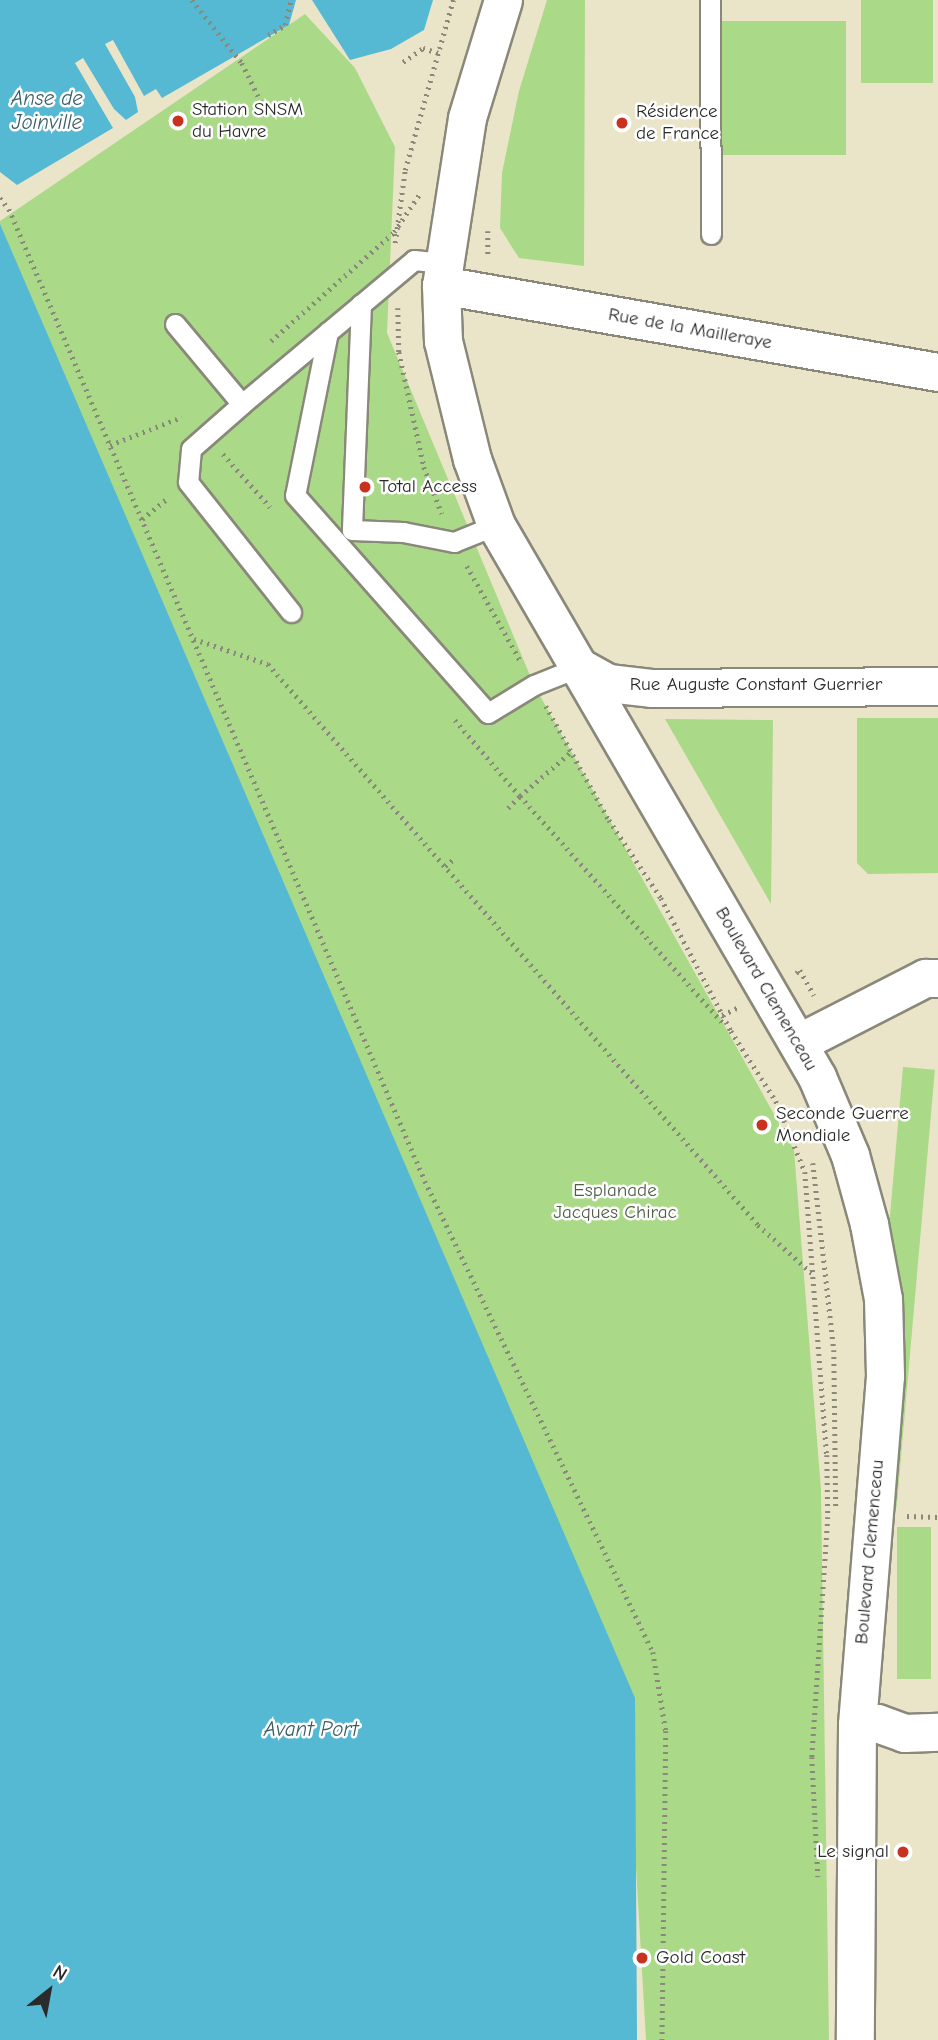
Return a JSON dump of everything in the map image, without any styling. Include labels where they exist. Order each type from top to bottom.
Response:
[{"type":"street","name":"Boulevard Clemenceau","points":[[503,0],[467,118],[433,270],[443,341],[472,459],[496,525],[817,1077],[850,1156],[869,1224],[883,1299],[885,1376],[857,1724],[855,2040]]},
{"type":"street","name":"Rue de la Mailleraye","points":[[433,270],[938,372]]},
{"type":"street","name":"Rue Auguste Constant Guerrier","points":[[579,667],[608,683],[651,688],[938,686]]},
{"type":"street","points":[[797,1043],[925,978],[938,978]]},
{"type":"street","points":[[857,1724],[877,1723],[905,1733],[938,1732]]},
{"type":"lane","points":[[710,0],[711,234]]},
{"type":"lane","points":[[291,612],[188,482],[191,449],[397,274],[433,270]]},
{"type":"lane","points":[[361,304],[352,530],[403,532],[454,542],[496,525]]},
{"type":"lane","points":[[175,324],[242,404]]},
{"type":"lane","points":[[328,332],[295,495],[488,713],[534,685],[579,667]]},
{"type":"path","points":[[192,0],[242,63],[269,118]]},
{"type":"path","points":[[268,35],[285,25],[291,0]]},
{"type":"path","points":[[453,0],[405,170],[394,232],[402,365],[424,467],[454,542],[571,752],[661,898],[731,1031],[776,1101],[805,1172],[828,1517],[812,1757]]},
{"type":"path","points":[[403,62],[423,48],[438,53]]},
{"type":"path","points":[[421,186],[433,270]]},
{"type":"path","points":[[0,198],[9,209],[425,1181],[653,1652],[666,1731],[662,2040]]},
{"type":"path","points":[[265,347],[394,232]]},
{"type":"path","points":[[110,445],[179,420],[225,382]]},
{"type":"path","points":[[142,519],[223,454],[277,516]]},
{"type":"path","points":[[193,639],[268,664],[758,1225],[813,1274]]},
{"type":"path","points":[[448,713],[731,1031]]},
{"type":"path","points":[[508,807],[571,752]]},
{"type":"path","points":[[445,866],[454,859]]},
{"type":"path","name":"Boulevard Clemenceau","points":[[734,994],[748,1017]]},
{"type":"path","name":"Boulevard Clemenceau","points":[[809,1152],[830,1284],[836,1524]]},
{"type":"green space","points":[[547,0],[585,0],[584,266],[519,258],[500,228],[502,173],[519,91]]},
{"type":"green space","points":[[861,0],[933,0],[933,83],[861,83]]},
{"type":"green space","name":"Esplanade Jacques Chirac","points":[[305,14],[355,68],[395,147],[387,333],[534,685],[794,1150],[821,1490],[829,2040],[646,2040],[625,1676],[0,253],[0,221]]},
{"type":"green space","points":[[716,21],[846,21],[846,155],[716,155]]},
{"type":"green space","points":[[857,718],[938,718],[938,873],[868,874],[857,863]]},
{"type":"green space","points":[[665,719],[773,720],[771,904]]},
{"type":"green space","points":[[903,1067],[935,1070],[897,1507],[865,1504]]},
{"type":"green space","points":[[897,1527],[931,1527],[931,1679],[897,1679]]},
{"type":"water","name":"Anse de Joinville","points":[[0,0],[296,0],[289,25],[162,98],[156,89],[144,96],[113,40],[105,44],[135,97],[138,112],[126,120],[114,109],[83,58],[75,63],[113,128],[17,185],[0,172]]},
{"type":"water","points":[[312,0],[433,0],[424,30],[391,49],[350,60]]},
{"type":"water","name":"Avant Port","points":[[0,224],[635,1698],[637,2040],[0,2040]]},
{"type":"place","name":"Station SNSM du Havre","points":[[178,121]]},
{"type":"place","name":"Résidence de France","points":[[622,123]]},
{"type":"place","name":"Total Access","points":[[365,487]]},
{"type":"place","name":"Seconde Guerre Mondiale","points":[[762,1125]]},
{"type":"place","name":"Le signal","points":[[903,1852]]},
{"type":"place","name":"Gold Coast","points":[[642,1958]]}]
